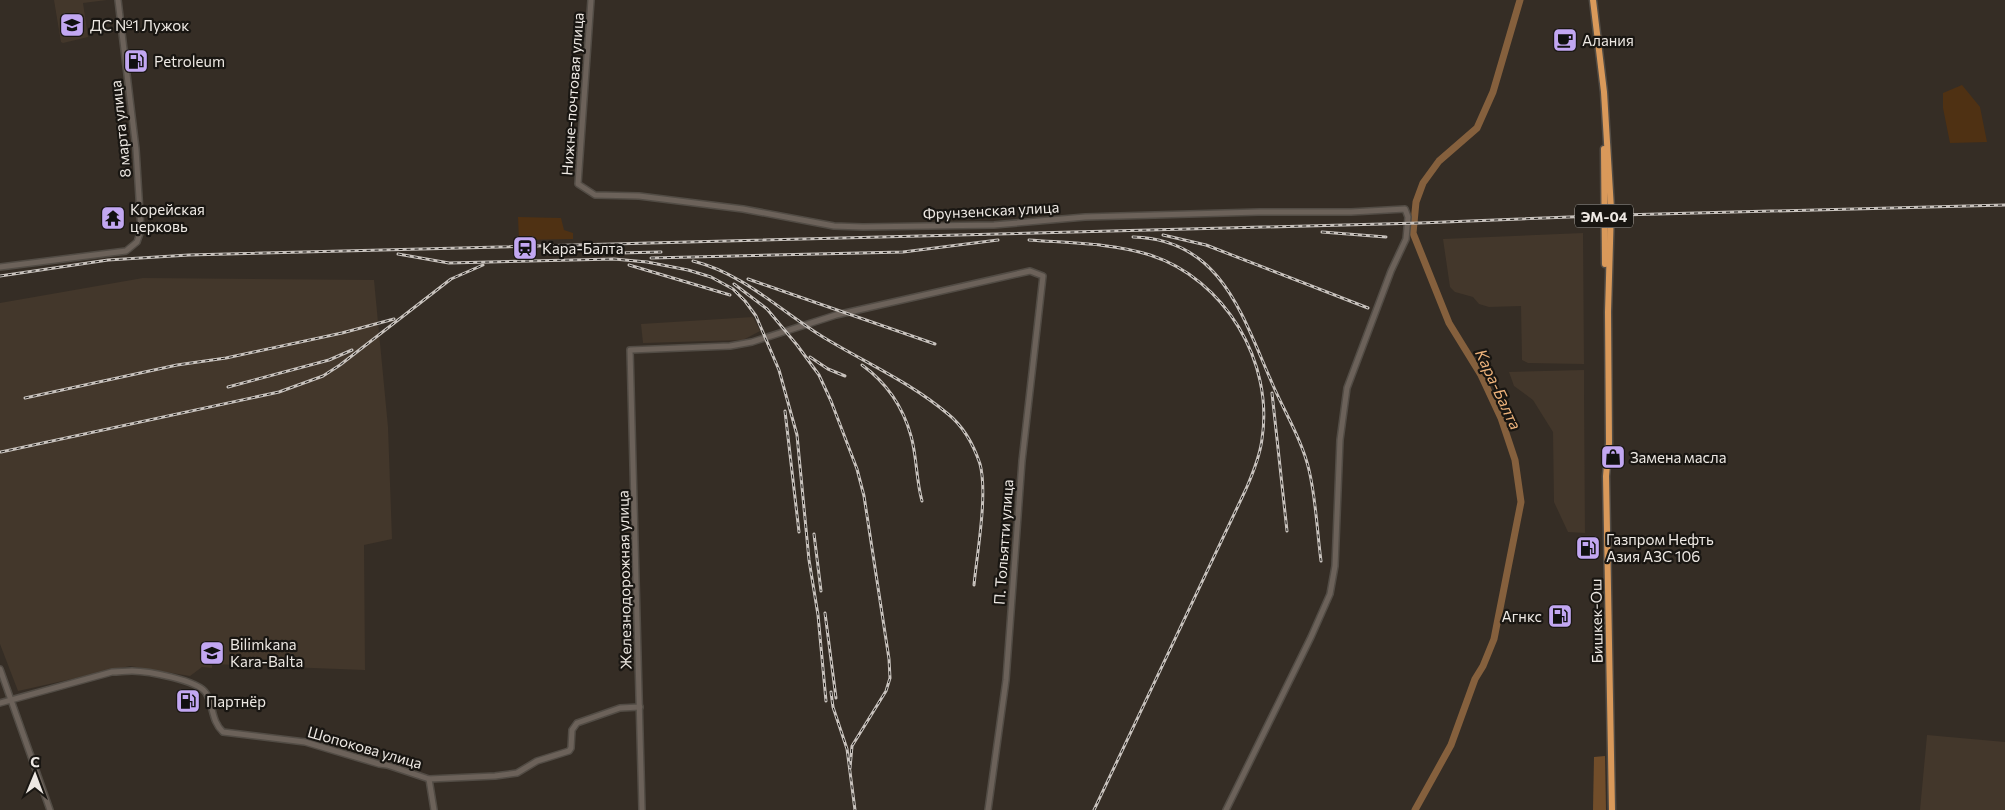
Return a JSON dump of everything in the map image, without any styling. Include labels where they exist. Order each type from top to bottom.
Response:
[{"type":"highway","name":"Бишкек-Ош","points":[[1593,0],[1605,121],[1604,218],[1608,312],[1608,443],[1606,476],[1612,810]]},
{"type":"street","name":"8 марта улица","points":[[0,267],[126,251],[137,242],[141,230],[136,149],[118,0]]},
{"type":"street","name":"Нижне-почтовая улица","points":[[582,188],[578,184],[591,0]]},
{"type":"street","name":"Фрунзенская улица","points":[[582,188],[595,195],[639,196],[743,209],[834,226],[863,228],[994,225],[1104,217],[1259,212],[1351,212],[1404,209],[1408,217],[1406,239],[1391,271],[1347,388],[1340,440],[1334,566],[1330,594],[1311,637],[1226,810]]},
{"type":"street","name":"Железнодорожная улица","points":[[642,810],[630,350],[730,346],[752,342],[836,315],[1015,274],[1030,272],[1043,276]]},
{"type":"street","name":"П. Тольятти улица","points":[[988,810],[1006,680],[1022,461],[1043,276]]},
{"type":"street","points":[[0,669],[50,810]]},
{"type":"street","name":"Шопокова улица","points":[[0,703],[112,672],[152,673],[200,688],[207,695],[215,722],[223,732],[306,742],[429,779],[517,773],[537,761],[566,753],[571,748],[572,730],[577,723],[620,708],[640,707]]},
{"type":"street","points":[[429,779],[434,810]]},
{"type":"shaded area","name":"ДС №1 Лужок","points":[[54,0],[107,0],[83,3],[88,37],[63,43],[61,42]]},
{"type":"shaded area","points":[[1962,85],[1980,107],[1987,142],[1950,143],[1943,108],[1943,93]]},
{"type":"shaded area","points":[[518,217],[561,218],[564,230],[573,233],[573,239],[519,240]]},
{"type":"shaded area","points":[[1583,233],[1584,364],[1528,363],[1522,360],[1521,306],[1489,307],[1479,304],[1473,297],[1455,292],[1450,287],[1443,239]]},
{"type":"shaded area","points":[[143,278],[374,280],[388,427],[392,539],[364,545],[365,670],[212,664],[212,668],[202,667],[190,676],[130,666],[18,691],[0,644],[0,303]]},
{"type":"shaded area","points":[[753,317],[760,331],[743,340],[643,343],[641,324]]},
{"type":"shaded area","points":[[1584,370],[1585,533],[1568,532],[1554,502],[1553,432],[1533,400],[1514,386],[1509,372]]},
{"type":"shaded area","points":[[1927,735],[2005,742],[2005,810],[1920,810]]},
{"type":"shaded area","points":[[1605,756],[1606,810],[1593,810],[1594,757]]},
{"type":"waterway","name":"Кара-Балта","points":[[1415,810],[1451,745],[1475,679],[1483,666],[1494,639],[1521,502],[1515,460],[1501,418],[1481,375],[1449,323],[1413,233],[1416,202],[1423,183],[1439,161],[1477,128],[1493,92],[1520,0]]},
{"type":"railway","points":[[0,276],[108,260],[189,255],[1420,223],[1621,215],[2005,205]]},
{"type":"railway","points":[[1322,232],[1386,237]]},
{"type":"railway","points":[[1163,235],[1206,245],[1368,308]]},
{"type":"railway","points":[[1133,237],[1163,241],[1188,251],[1208,266],[1224,285],[1238,307],[1306,459],[1313,492],[1321,561]]},
{"type":"railway","points":[[651,258],[903,252],[998,240]]},
{"type":"railway","points":[[1029,240],[1090,244],[1136,251],[1177,267],[1201,283],[1222,303],[1239,327],[1252,353],[1260,381],[1264,410],[1261,445],[1249,483],[1094,810]]},
{"type":"railway","points":[[618,253],[661,252]]},
{"type":"railway","points":[[398,254],[449,263],[614,259],[647,262],[688,270],[711,277],[733,289],[745,301],[756,316],[779,370],[797,435],[809,560],[818,615],[826,701]]},
{"type":"railway","points":[[693,261],[711,267],[745,284],[823,337],[918,392],[948,414],[958,424],[975,450],[982,476],[982,507],[974,585]]},
{"type":"railway","points":[[1,452],[279,392],[323,376],[340,365],[451,279],[483,265]]},
{"type":"railway","points":[[629,265],[730,295]]},
{"type":"railway","points":[[748,279],[935,344]]},
{"type":"railway","points":[[734,284],[767,309],[819,375],[857,469],[864,496],[889,659],[890,678],[886,691],[852,746],[850,768]]},
{"type":"railway","points":[[25,398],[177,365],[226,358],[342,333],[394,319]]},
{"type":"railway","points":[[228,387],[329,360],[352,350]]},
{"type":"railway","points":[[810,357],[828,369],[845,376]]},
{"type":"railway","points":[[862,365],[893,396],[908,425],[922,501]]},
{"type":"railway","points":[[1272,393],[1287,531]]},
{"type":"railway","points":[[785,411],[799,532]]},
{"type":"railway","points":[[814,534],[821,591]]},
{"type":"railway","points":[[825,613],[836,698]]},
{"type":"railway","points":[[831,692],[833,707],[847,749],[855,810]]},
{"type":"place","name":"ДС №1 Лужок","points":[[72,25]]},
{"type":"place","name":"Алания","points":[[1565,40]]},
{"type":"place","name":"Petroleum","points":[[136,61]]},
{"type":"place","name":"Корейская церковь","points":[[113,218]]},
{"type":"place","name":"Кара-Балта","points":[[525,248]]},
{"type":"place","name":"Замена масла","points":[[1613,457]]},
{"type":"place","name":"Газпром Нефть Азия АЗС 106","points":[[1588,548]]},
{"type":"place","name":"Агнкс","points":[[1560,616]]},
{"type":"place","name":"Bilimkana Kara-Balta","points":[[212,653]]},
{"type":"place","name":"Партнёр","points":[[188,701]]}]
